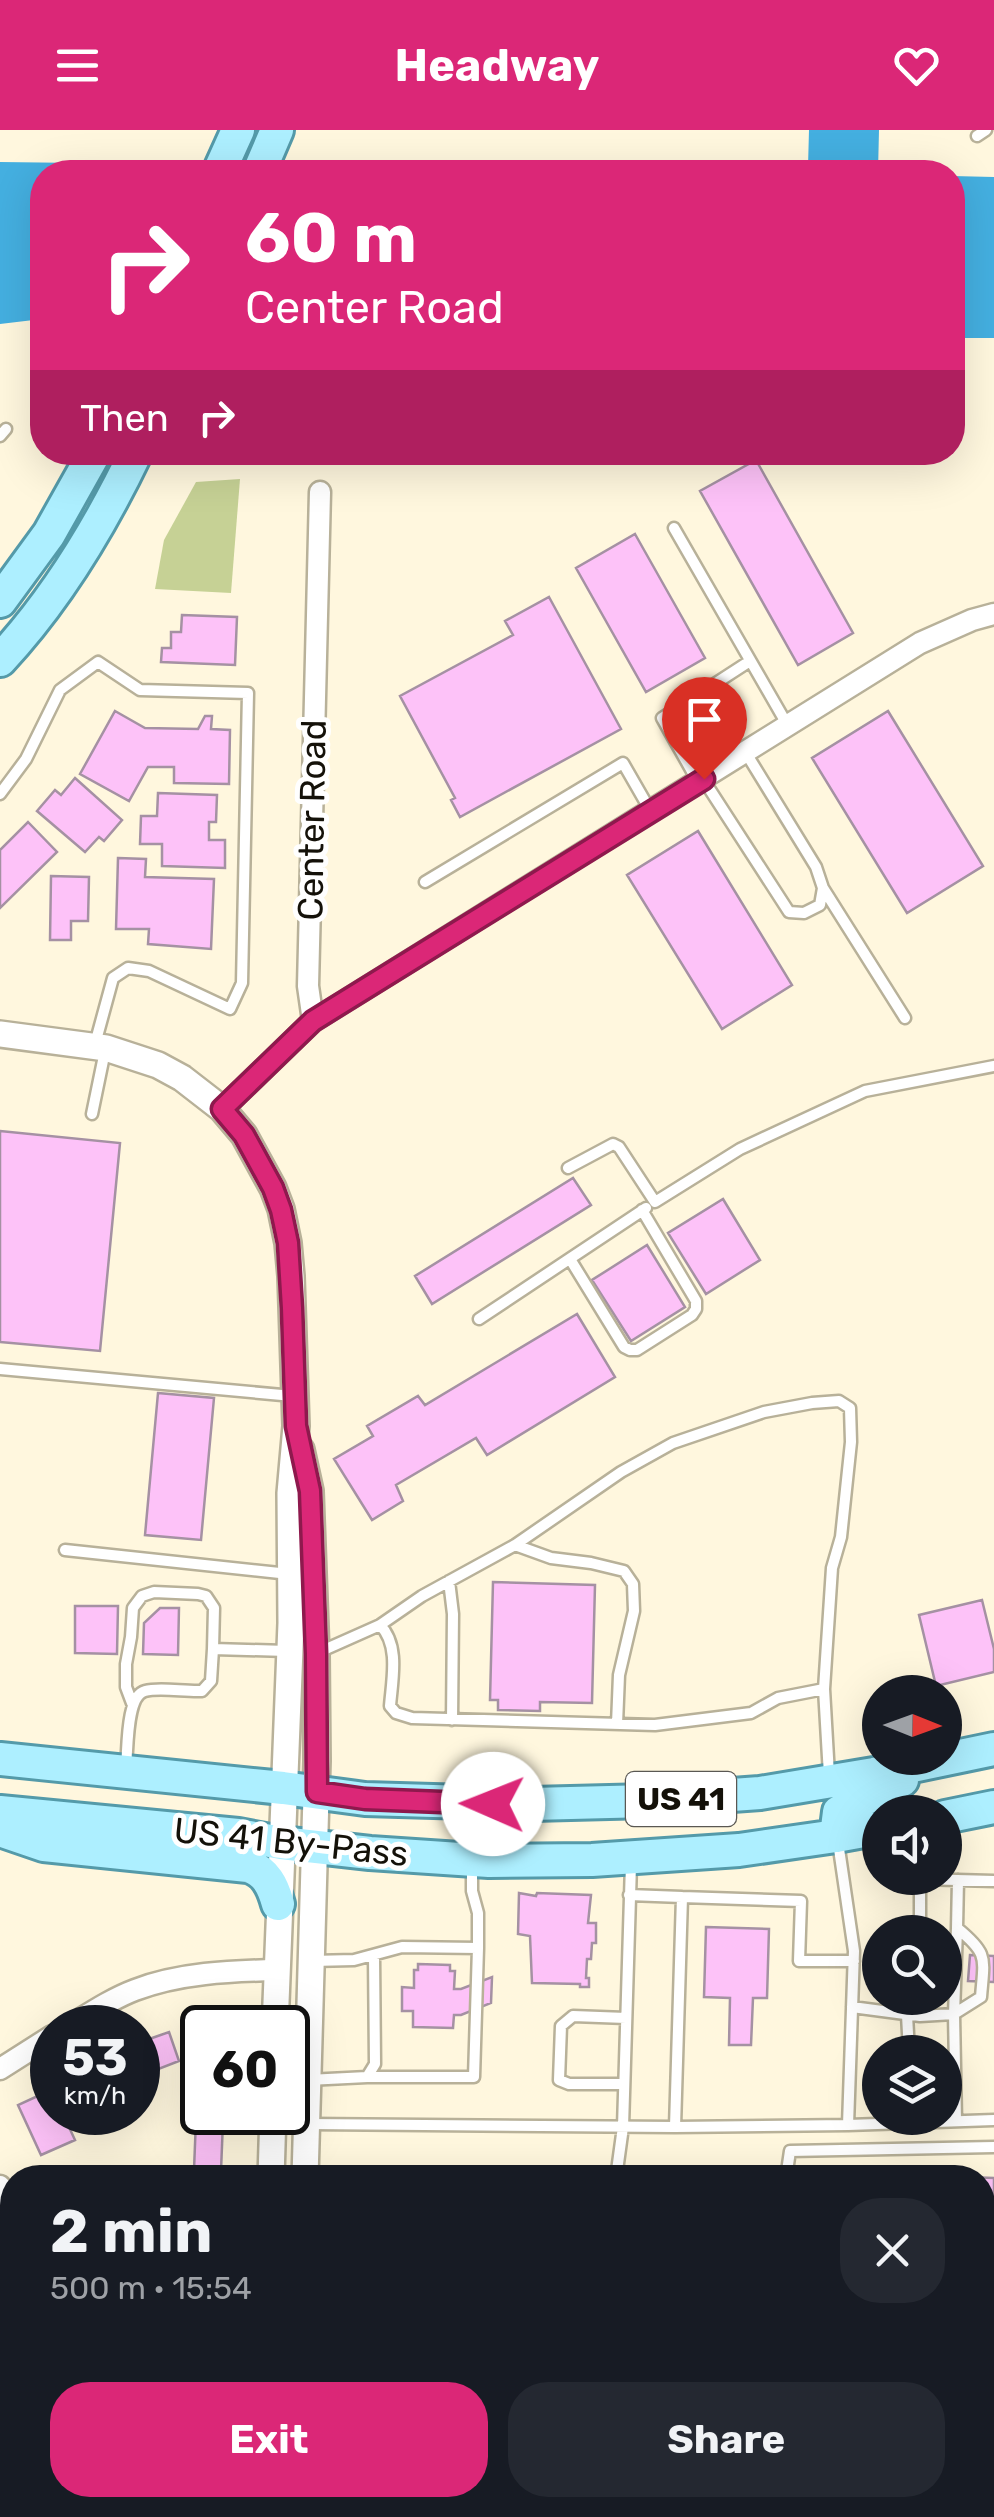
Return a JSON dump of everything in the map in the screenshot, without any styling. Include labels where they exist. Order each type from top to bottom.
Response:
[{"type":"main road","points":[[224,160],[238,130]]},
{"type":"main road","points":[[264,160],[277,130]]},
{"type":"main road","points":[[0,601],[49,534],[88,465]]},
{"type":"main road","points":[[0,660],[62,582],[130,465]]},
{"type":"main road","name":"US 41 By-Pass","points":[[962,1756],[994,1749]]},
{"type":"main road","name":"US 41 By-Pass","points":[[0,1759],[416,1802],[648,1801],[760,1793],[865,1775]]},
{"type":"main road","points":[[836,1836],[839,1812],[910,1775]]},
{"type":"main road","points":[[962,1814],[994,1807]]},
{"type":"main road","name":"US 41 By-Pass","points":[[0,1812],[472,1860],[631,1858],[739,1850],[862,1831]]},
{"type":"main road","points":[[0,1830],[44,1845],[248,1866],[270,1881],[278,1904]]},
{"type":"street","name":"Center Road","points":[[313,1021],[308,986],[320,492]]},
{"type":"street","points":[[222,1109],[313,1021],[920,643],[994,614]]},
{"type":"street","points":[[0,1034],[100,1046],[158,1065],[200,1090],[244,1135],[281,1210],[291,1276],[296,1426],[310,1491],[316,1654],[317,1792],[310,2020]]},
{"type":"street","points":[[275,2005],[289,1651],[290,1494],[296,1426]]},
{"type":"street","points":[[106,2005],[137,1989],[172,1979],[276,1970]]},
{"type":"street","points":[[0,2068],[30,2050]]},
{"type":"street","points":[[271,2165],[272,2135]]},
{"type":"street","points":[[304,2165],[306,2135]]},
{"type":"lane","points":[[674,528],[788,726]]},
{"type":"lane","points":[[750,661],[662,718],[789,912],[804,913],[820,904],[823,888]]},
{"type":"lane","points":[[0,794],[26,760],[60,690],[98,662],[140,690],[248,693],[242,983],[230,1009],[149,971],[128,968],[112,978],[92,1114]]},
{"type":"lane","points":[[746,752],[816,867],[823,888],[905,1018]]},
{"type":"lane","points":[[425,882],[623,763],[651,811]]},
{"type":"lane","points":[[479,1319],[740,1149],[865,1091],[994,1066]]},
{"type":"lane","points":[[568,1168],[613,1144],[655,1202]]},
{"type":"lane","points":[[570,1258],[624,1347],[630,1350],[637,1350],[692,1315],[696,1300],[642,1210]]},
{"type":"lane","points":[[0,1368],[294,1396]]},
{"type":"lane","points":[[316,1654],[380,1625],[448,1580],[515,1545],[621,1472],[673,1443],[764,1412],[838,1401],[850,1408],[851,1442],[841,1538],[832,1568],[824,1689],[829,1782]]},
{"type":"lane","points":[[515,1545],[551,1558],[624,1571],[633,1584],[634,1610],[619,1675],[617,1724]]},
{"type":"lane","points":[[66,1550],[290,1574]]},
{"type":"lane","points":[[448,1580],[452,1614],[452,1720]]},
{"type":"lane","points":[[126,1772],[132,1703],[126,1686],[126,1664],[132,1608],[142,1596],[154,1592],[206,1596],[214,1608],[210,1681],[196,1692],[146,1691],[132,1703]]},
{"type":"lane","points":[[380,1625],[387,1632],[393,1653],[390,1706],[396,1713],[412,1718],[655,1725],[750,1713],[778,1698],[824,1689]]},
{"type":"lane","points":[[213,1649],[289,1651]]},
{"type":"lane","points":[[836,1836],[854,1951],[848,2125]]},
{"type":"lane","points":[[618,2165],[623,2127],[631,1858]]},
{"type":"lane","points":[[310,2080],[474,2077],[478,1912],[472,1891],[472,1860]]},
{"type":"lane","points":[[962,1880],[994,1881]]},
{"type":"lane","points":[[630,1895],[802,1901],[799,1961],[854,1961]]},
{"type":"lane","points":[[675,2127],[682,1897]]},
{"type":"lane","points":[[962,1932],[977,1944],[984,1957],[981,1997],[962,2009]]},
{"type":"lane","points":[[312,1961],[354,1960],[402,1947],[478,1948]]},
{"type":"lane","points":[[367,2078],[375,2064],[374,1956]]},
{"type":"lane","points":[[852,2008],[862,2009]]},
{"type":"lane","points":[[911,2035],[914,2015]]},
{"type":"lane","points":[[624,2084],[570,2084],[559,2080],[561,2026],[573,2016],[626,2018]]},
{"type":"lane","points":[[962,2121],[994,2120]]},
{"type":"lane","points":[[310,2124],[862,2124]]},
{"type":"lane","points":[[788,2165],[790,2151],[994,2147]]},
{"type":"green space","points":[[240,479],[231,593],[155,589],[164,540],[196,482]]},
{"type":"water","points":[[809,130],[879,130],[878,160],[808,160]]},
{"type":"water","points":[[0,162],[30,162],[30,320],[0,324]]},
{"type":"water","points":[[965,176],[994,177],[994,338],[965,338]]},
{"type":"building","points":[[747,465],[759,465],[853,633],[798,665],[700,491]]},
{"type":"building","points":[[635,534],[705,658],[646,692],[576,568]]},
{"type":"building","points":[[549,597],[621,729],[460,817],[451,800],[455,798],[400,696],[513,635],[505,621]]},
{"type":"building","points":[[182,615],[237,617],[235,665],[161,662],[162,648],[171,648],[171,632],[181,632]]},
{"type":"building","points":[[115,711],[145,728],[198,729],[205,716],[212,716],[211,729],[230,730],[229,784],[174,783],[174,767],[148,767],[129,801],[80,774]]},
{"type":"building","points":[[888,711],[983,866],[907,913],[812,758]]},
{"type":"building","points":[[75,778],[122,820],[104,841],[99,837],[85,852],[37,811],[55,790],[61,795]]},
{"type":"building","points":[[158,793],[217,795],[216,822],[209,822],[209,840],[225,840],[225,868],[162,866],[162,844],[140,844],[141,816],[157,816]]},
{"type":"building","points":[[28,822],[57,852],[0,908],[0,850]]},
{"type":"building","points":[[698,831],[792,985],[722,1029],[627,875]]},
{"type":"building","points":[[118,858],[146,859],[145,877],[214,879],[211,949],[148,944],[149,929],[116,929]]},
{"type":"building","points":[[51,876],[89,877],[88,921],[71,921],[71,940],[50,940]]},
{"type":"building","points":[[0,1131],[120,1143],[100,1351],[0,1342]]},
{"type":"building","points":[[573,1178],[591,1205],[432,1304],[415,1276]]},
{"type":"building","points":[[723,1199],[760,1260],[706,1294],[668,1233]]},
{"type":"building","points":[[647,1245],[685,1307],[631,1341],[592,1280]]},
{"type":"building","points":[[577,1314],[615,1377],[487,1455],[476,1438],[396,1485],[403,1501],[372,1520],[334,1459],[373,1436],[367,1426],[418,1396],[425,1405]]},
{"type":"building","points":[[158,1393],[214,1398],[201,1540],[145,1535]]},
{"type":"building","points":[[493,1582],[595,1585],[592,1703],[540,1702],[540,1711],[498,1710],[498,1700],[490,1700]]},
{"type":"building","points":[[982,1600],[994,1649],[994,1672],[962,1680],[962,1675],[933,1675],[919,1615]]},
{"type":"building","points":[[75,1606],[118,1606],[117,1654],[75,1653]]},
{"type":"building","points":[[160,1608],[179,1608],[178,1655],[143,1654],[144,1623]]},
{"type":"building","points":[[519,1893],[591,1895],[588,1923],[596,1923],[596,1943],[592,1943],[591,1959],[587,1959],[589,1987],[532,1983],[530,1936],[518,1934]]},
{"type":"building","points":[[706,1927],[769,1929],[767,1998],[753,1998],[751,2045],[729,2045],[730,1998],[704,1997]]},
{"type":"building","points":[[970,1955],[994,1956],[994,1982],[968,1981]]},
{"type":"building","points":[[418,1964],[450,1965],[450,1971],[455,1971],[454,1989],[492,1977],[491,2003],[454,2015],[453,2028],[413,2027],[413,2011],[402,2011],[402,1987],[414,1988]]},
{"type":"building","points":[[169,2032],[179,2061],[160,2068],[160,2035]]},
{"type":"building","points":[[30,2100],[30,2131],[18,2105]]},
{"type":"building","points":[[32,2135],[73,2135],[75,2140],[41,2155]]},
{"type":"building","points":[[195,2135],[222,2135],[221,2165],[194,2165]]},
{"type":"route","points":[[493,1804],[365,1799],[317,1792],[310,1491],[296,1426],[288,1243],[273,1188],[244,1135],[222,1109],[313,1021],[704,779]]}]
